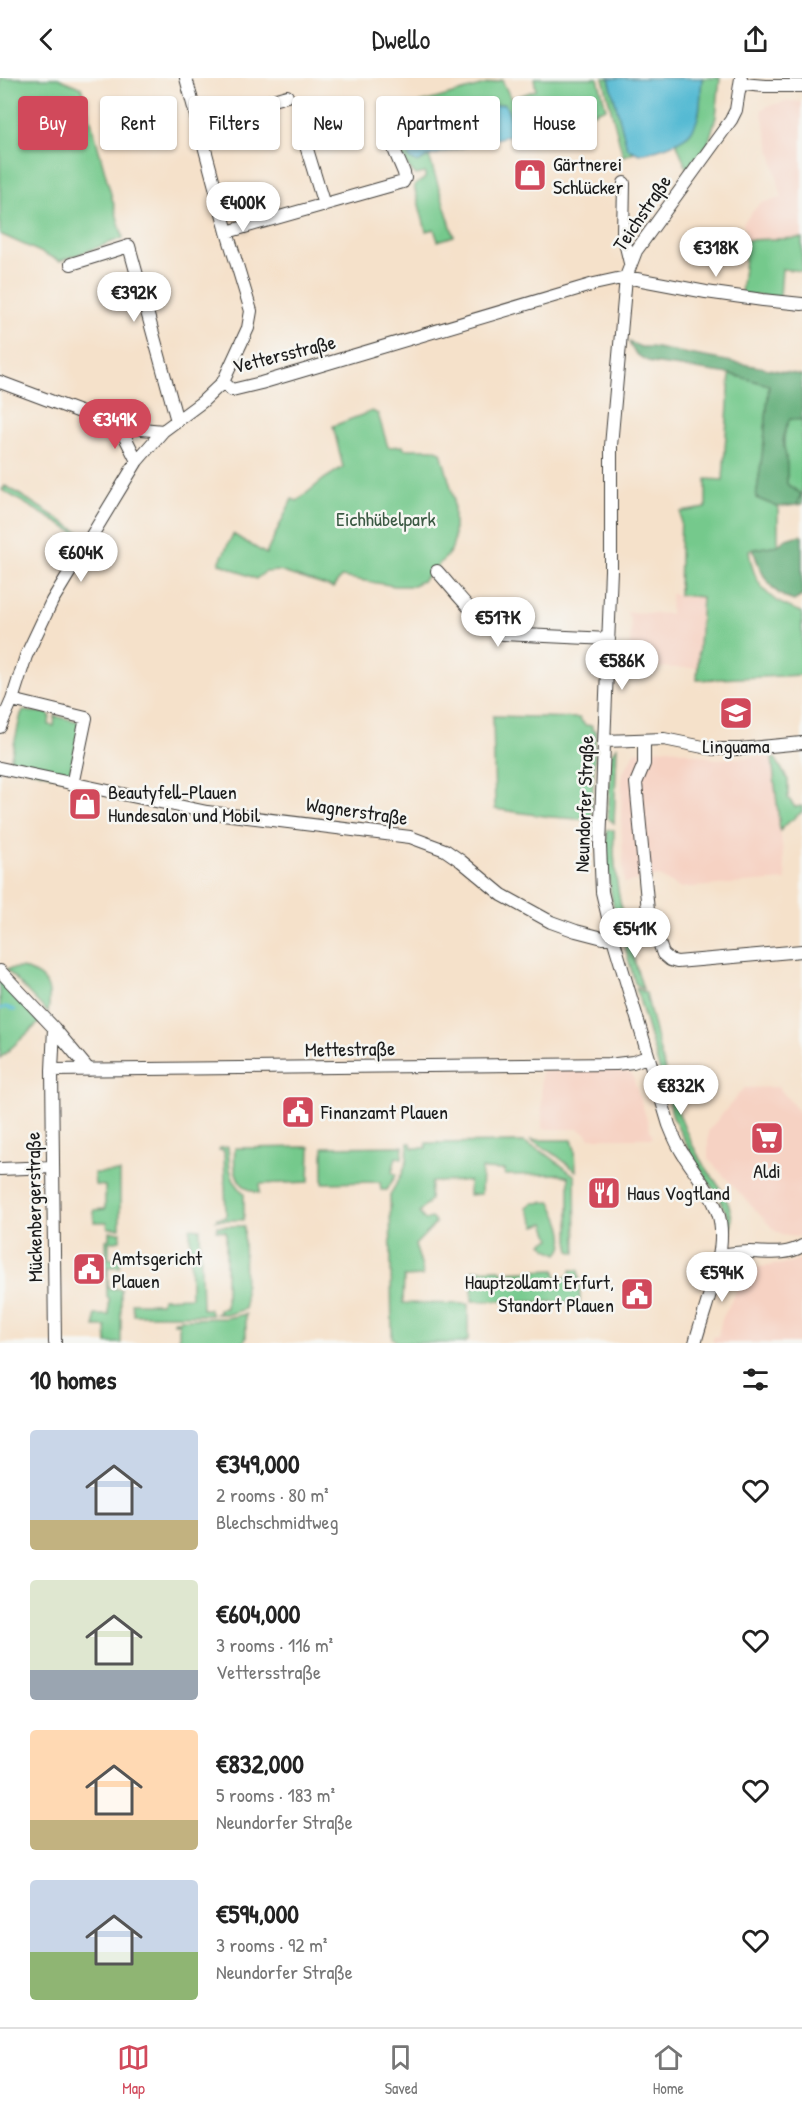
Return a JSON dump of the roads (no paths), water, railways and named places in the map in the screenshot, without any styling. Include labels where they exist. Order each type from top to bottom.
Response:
[{"type":"street","points":[[186,78],[192,96]]},
{"type":"street","points":[[741,81],[802,86]]},
{"type":"street","name":"Teichstraße","points":[[626,277],[636,251],[731,120],[736,110],[741,81]]},
{"type":"street","points":[[280,98],[287,96]]},
{"type":"street","points":[[206,150],[227,232],[251,311],[248,328],[223,382]]},
{"type":"street","points":[[307,150],[324,205]]},
{"type":"street","points":[[227,232],[403,182],[404,172],[395,150]]},
{"type":"street","points":[[624,183],[623,234],[630,263]]},
{"type":"street","points":[[71,264],[129,246],[177,421]]},
{"type":"street","points":[[626,277],[706,292],[802,304]]},
{"type":"street","name":"Vettersstraße","points":[[0,727],[12,700],[26,656],[52,602],[136,461],[162,431],[202,402],[223,382],[232,390],[261,383],[594,284],[626,277]]},
{"type":"street","name":"Neundorfer Straße","points":[[626,277],[611,446],[609,639],[600,878],[613,938],[669,1125],[681,1151],[718,1212],[722,1233],[719,1255],[694,1343]]},
{"type":"street","points":[[0,382],[120,427],[162,431]]},
{"type":"street","points":[[120,427],[136,461]]},
{"type":"street","points":[[437,572],[491,629],[503,634],[609,639]]},
{"type":"street","points":[[12,700],[86,718],[72,785]]},
{"type":"street","points":[[605,741],[664,739],[713,749],[740,749],[802,743]]},
{"type":"street","points":[[644,740],[644,764],[636,783],[639,827],[648,911],[663,954],[677,962],[802,951]]},
{"type":"street","name":"Wagnerstraße","points":[[0,768],[207,812],[410,837],[445,850],[502,895],[543,918],[576,931],[603,938],[613,938]]},
{"type":"street","points":[[0,973],[54,1028],[89,1070]]},
{"type":"street","name":"Mückenbergerstraße","points":[[54,1028],[52,1070],[55,1343]]},
{"type":"street","name":"Mettestraße","points":[[52,1070],[616,1064],[647,1057]]},
{"type":"street","points":[[0,1169],[54,1167]]},
{"type":"street","points":[[719,1255],[749,1252],[782,1253],[802,1246]]},
{"type":"water","points":[[609,78],[702,78],[699,113],[695,126],[681,140],[659,149],[639,154],[627,148]]},
{"type":"water","points":[[500,104],[505,104],[512,121],[511,135],[500,138]]},
{"type":"water","points":[[407,150],[452,150],[429,156],[418,163],[410,159]]},
{"type":"waterway","points":[[0,1009],[6,1007],[15,1010]]},
{"type":"place","name":"Gärtnerei Schlücker","points":[[530,175]]},
{"type":"place","name":"Linguama","points":[[736,713]]},
{"type":"place","name":"Beautyfell-Plauen Hundesalon und Mobil","points":[[85,804]]},
{"type":"place","name":"Finanzamt Plauen","points":[[298,1112]]},
{"type":"place","name":"Aldi","points":[[767,1138]]},
{"type":"place","name":"Haus Vogtland","points":[[604,1193]]},
{"type":"place","name":"Amtsgericht Plauen","points":[[89,1269]]},
{"type":"place","name":"Hauptzollamt Erfurt, Standort Plauen","points":[[637,1294]]},
{"type":"park label","name":"Eichhübelpark","points":[[386,519]]}]
